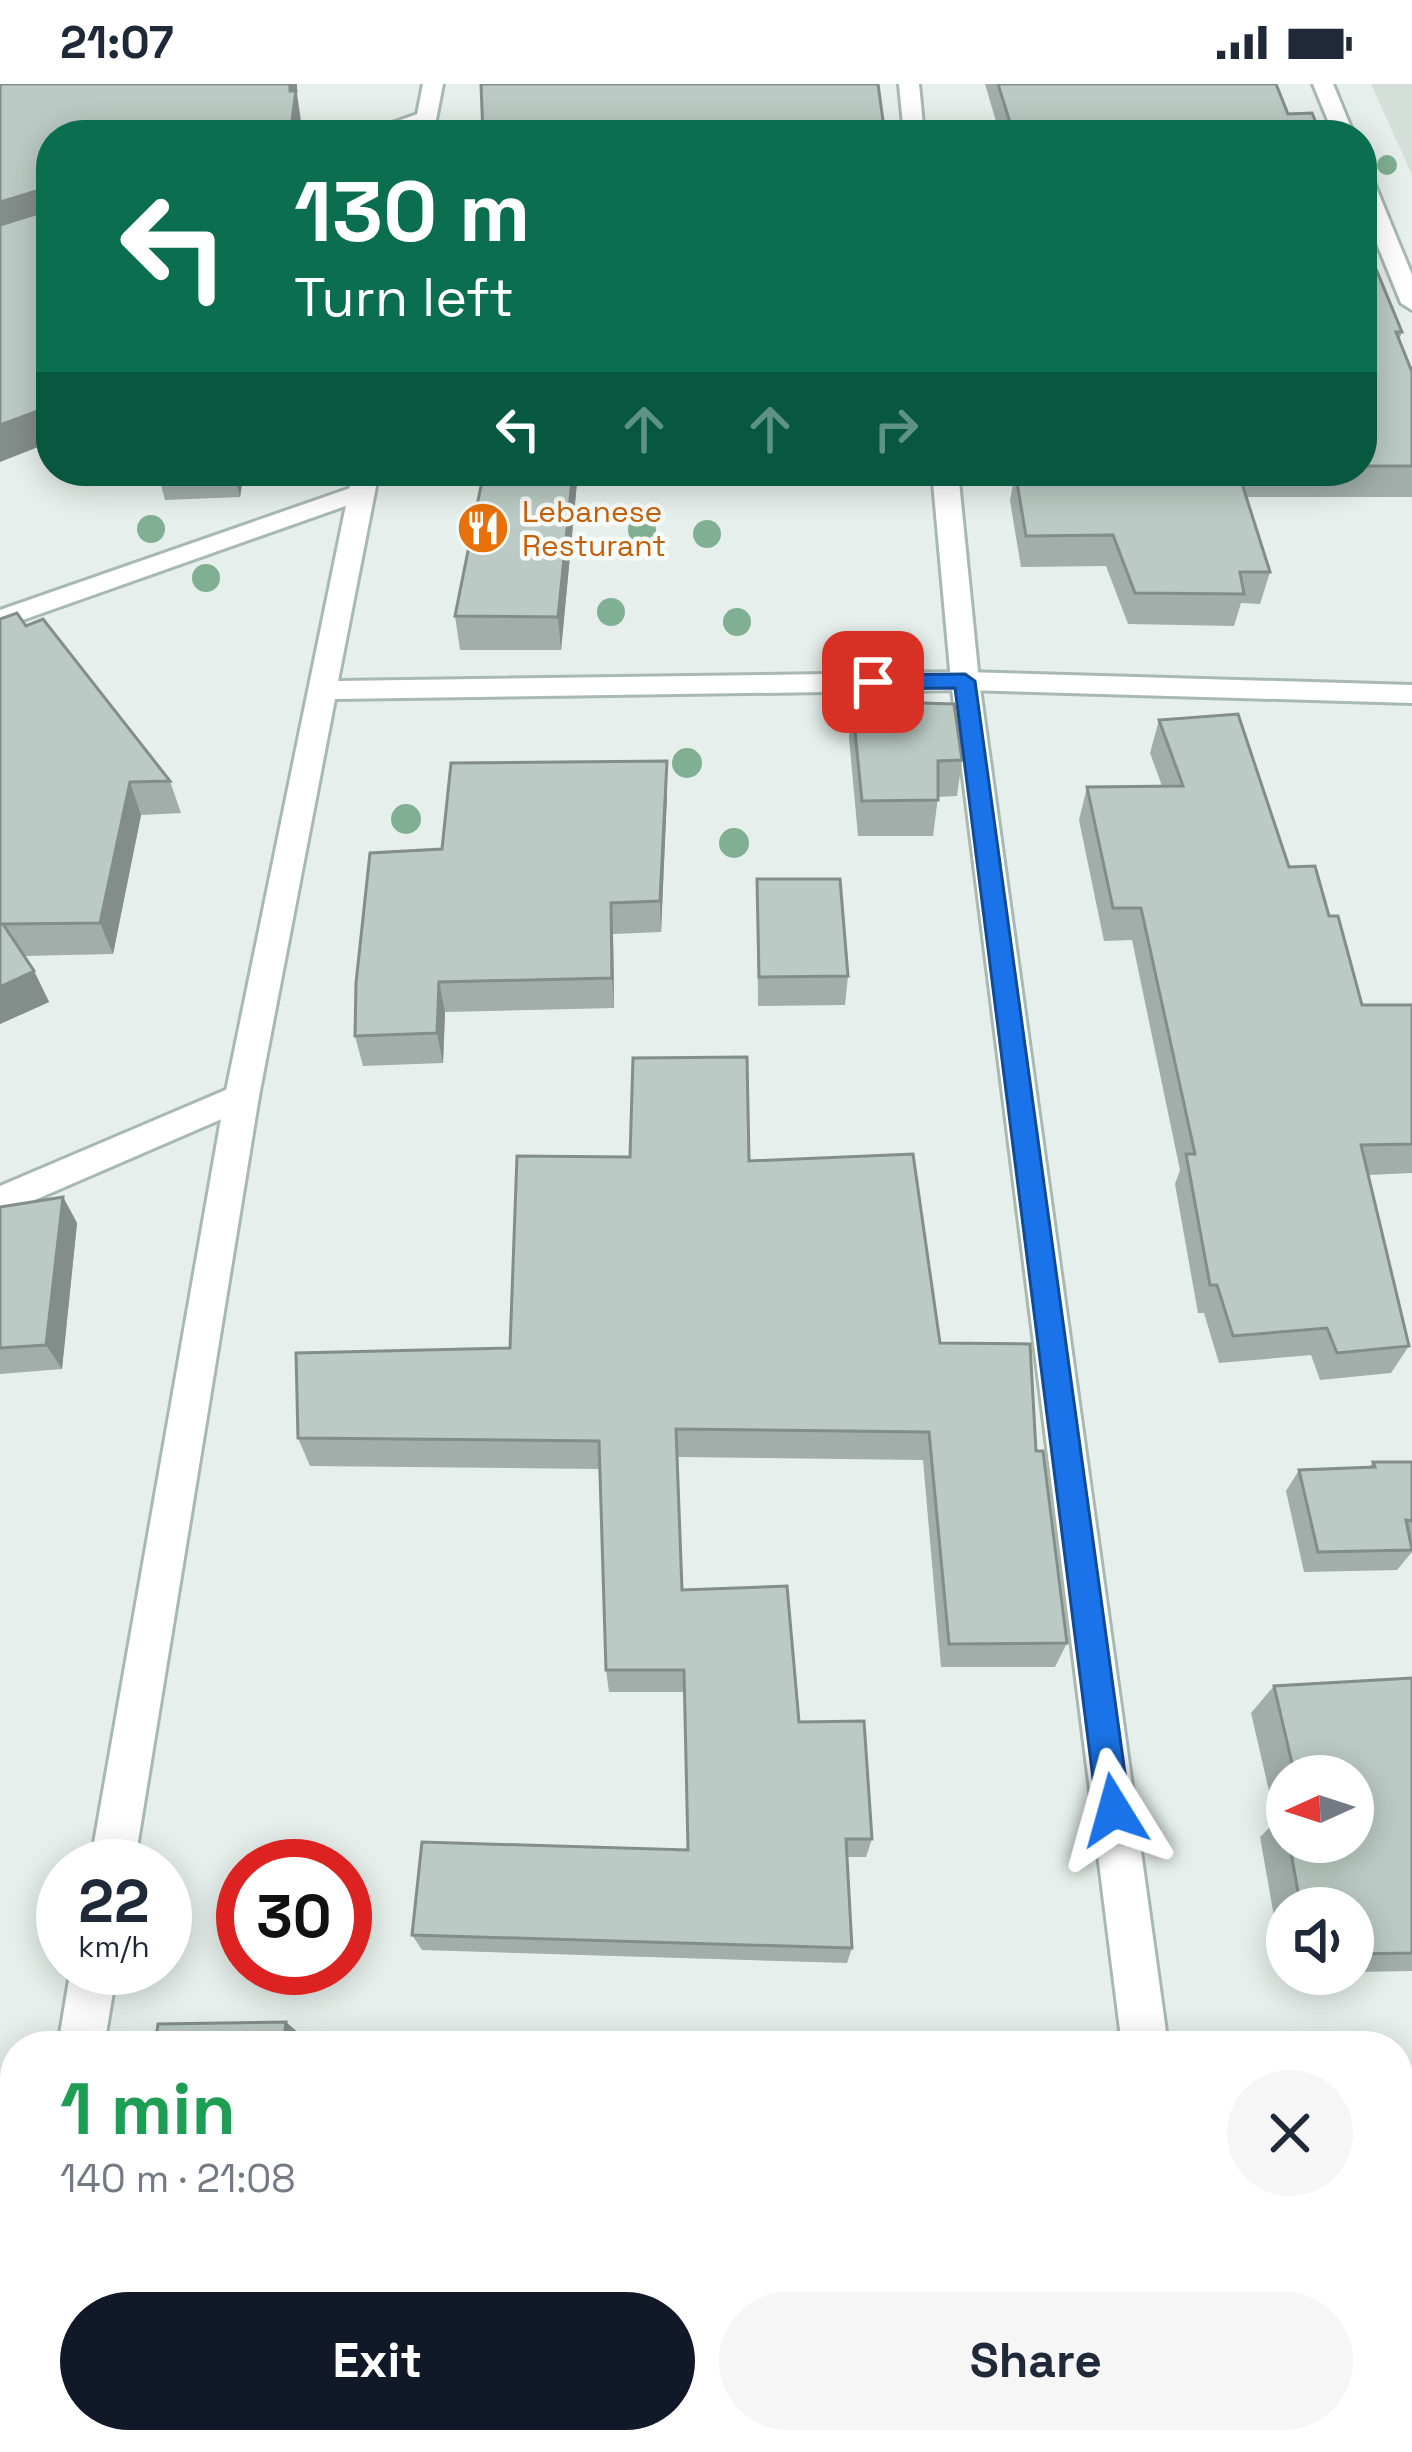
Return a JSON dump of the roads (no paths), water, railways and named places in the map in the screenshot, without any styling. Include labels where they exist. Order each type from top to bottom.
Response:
[{"type":"street","points":[[425,120],[433,84]]},
{"type":"street","points":[[909,84],[913,120]]},
{"type":"street","points":[[1323,84],[1338,120]]},
{"type":"street","points":[[1377,216],[1412,302]]},
{"type":"street","points":[[0,619],[351,486]]},
{"type":"street","points":[[117,1839],[242,1096],[363,486]]},
{"type":"street","points":[[946,486],[965,681],[1143,2031]]},
{"type":"street","points":[[325,691],[965,681],[1412,694]]},
{"type":"street","points":[[0,1201],[242,1096]]},
{"type":"street","points":[[84,2031],[90,1995]]},
{"type":"place","name":"Lebanese Resturant","points":[[483,528]]}]
